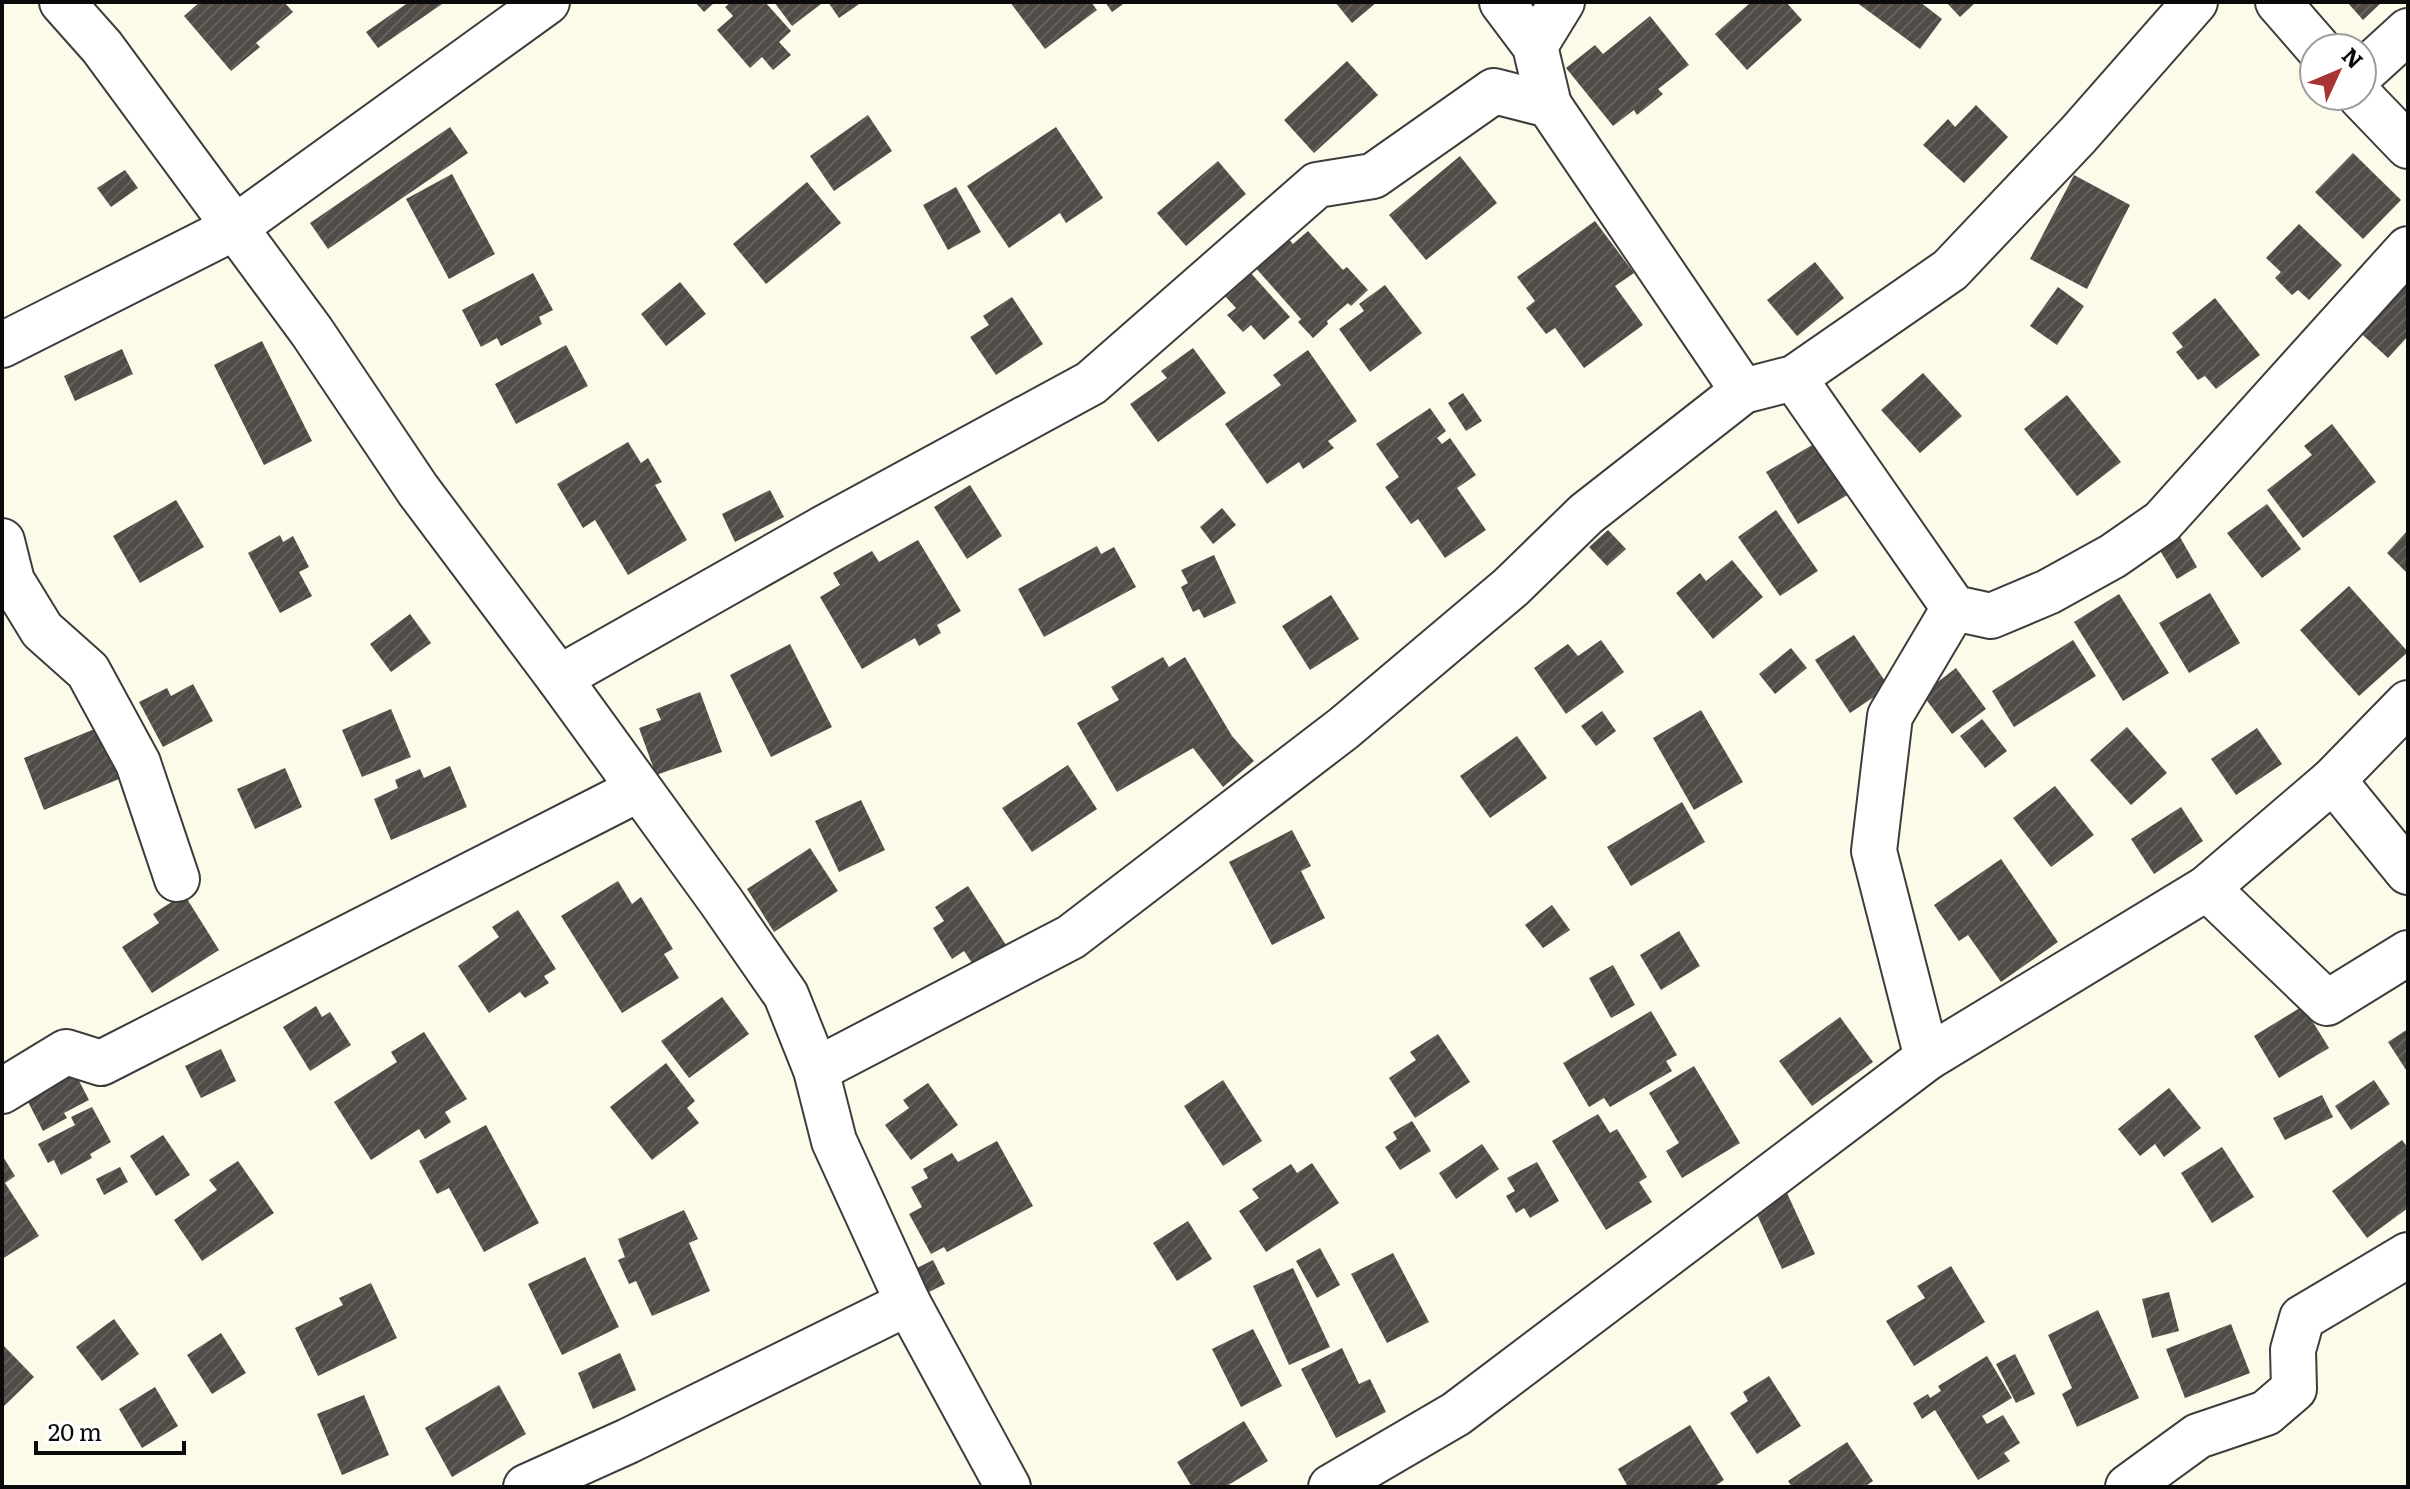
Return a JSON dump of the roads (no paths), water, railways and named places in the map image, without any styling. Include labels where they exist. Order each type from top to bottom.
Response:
[{"type":"street","points":[[62,2],[102,47],[312,332],[418,490],[559,678],[786,995],[816,1070],[834,1141],[908,1303],[1008,1487]]},
{"type":"street","points":[[2,345],[234,228],[547,2]]},
{"type":"street","points":[[1502,2],[1535,46],[1549,105],[1743,391]]},
{"type":"street","points":[[1535,46],[1562,2]]},
{"type":"street","points":[[816,1070],[1071,937],[1344,728],[1511,587],[1586,514],[1743,391],[1794,378],[1950,270],[2078,135],[2195,2]]},
{"type":"street","points":[[2278,2],[2304,32]]},
{"type":"street","points":[[2378,58],[2408,31]]},
{"type":"street","points":[[559,678],[824,528],[1091,383],[1317,185],[1373,176],[1494,91],[1549,105]]},
{"type":"street","points":[[2375,112],[2408,146]]},
{"type":"street","points":[[1794,378],[1954,608],[1991,616],[2048,592],[2100,563],[2162,522],[2408,249]]},
{"type":"street","points":[[2,541],[12,581],[42,630],[88,671],[138,763],[177,879]]},
{"type":"street","points":[[1927,1058],[1874,851],[1890,716],[1954,608]]},
{"type":"street","points":[[1331,1487],[1456,1414],[1927,1058],[2207,888],[2333,780],[2408,703]]},
{"type":"street","points":[[2333,780],[2408,872]]},
{"type":"street","points":[[2,1091],[66,1052],[101,1063],[639,789]]},
{"type":"street","points":[[2207,888],[2327,1003],[2408,953]]},
{"type":"street","points":[[2128,1487],[2198,1436],[2266,1413],[2294,1389],[2293,1350],[2302,1318],[2408,1255]]},
{"type":"street","points":[[526,1487],[628,1441],[908,1303]]}]
